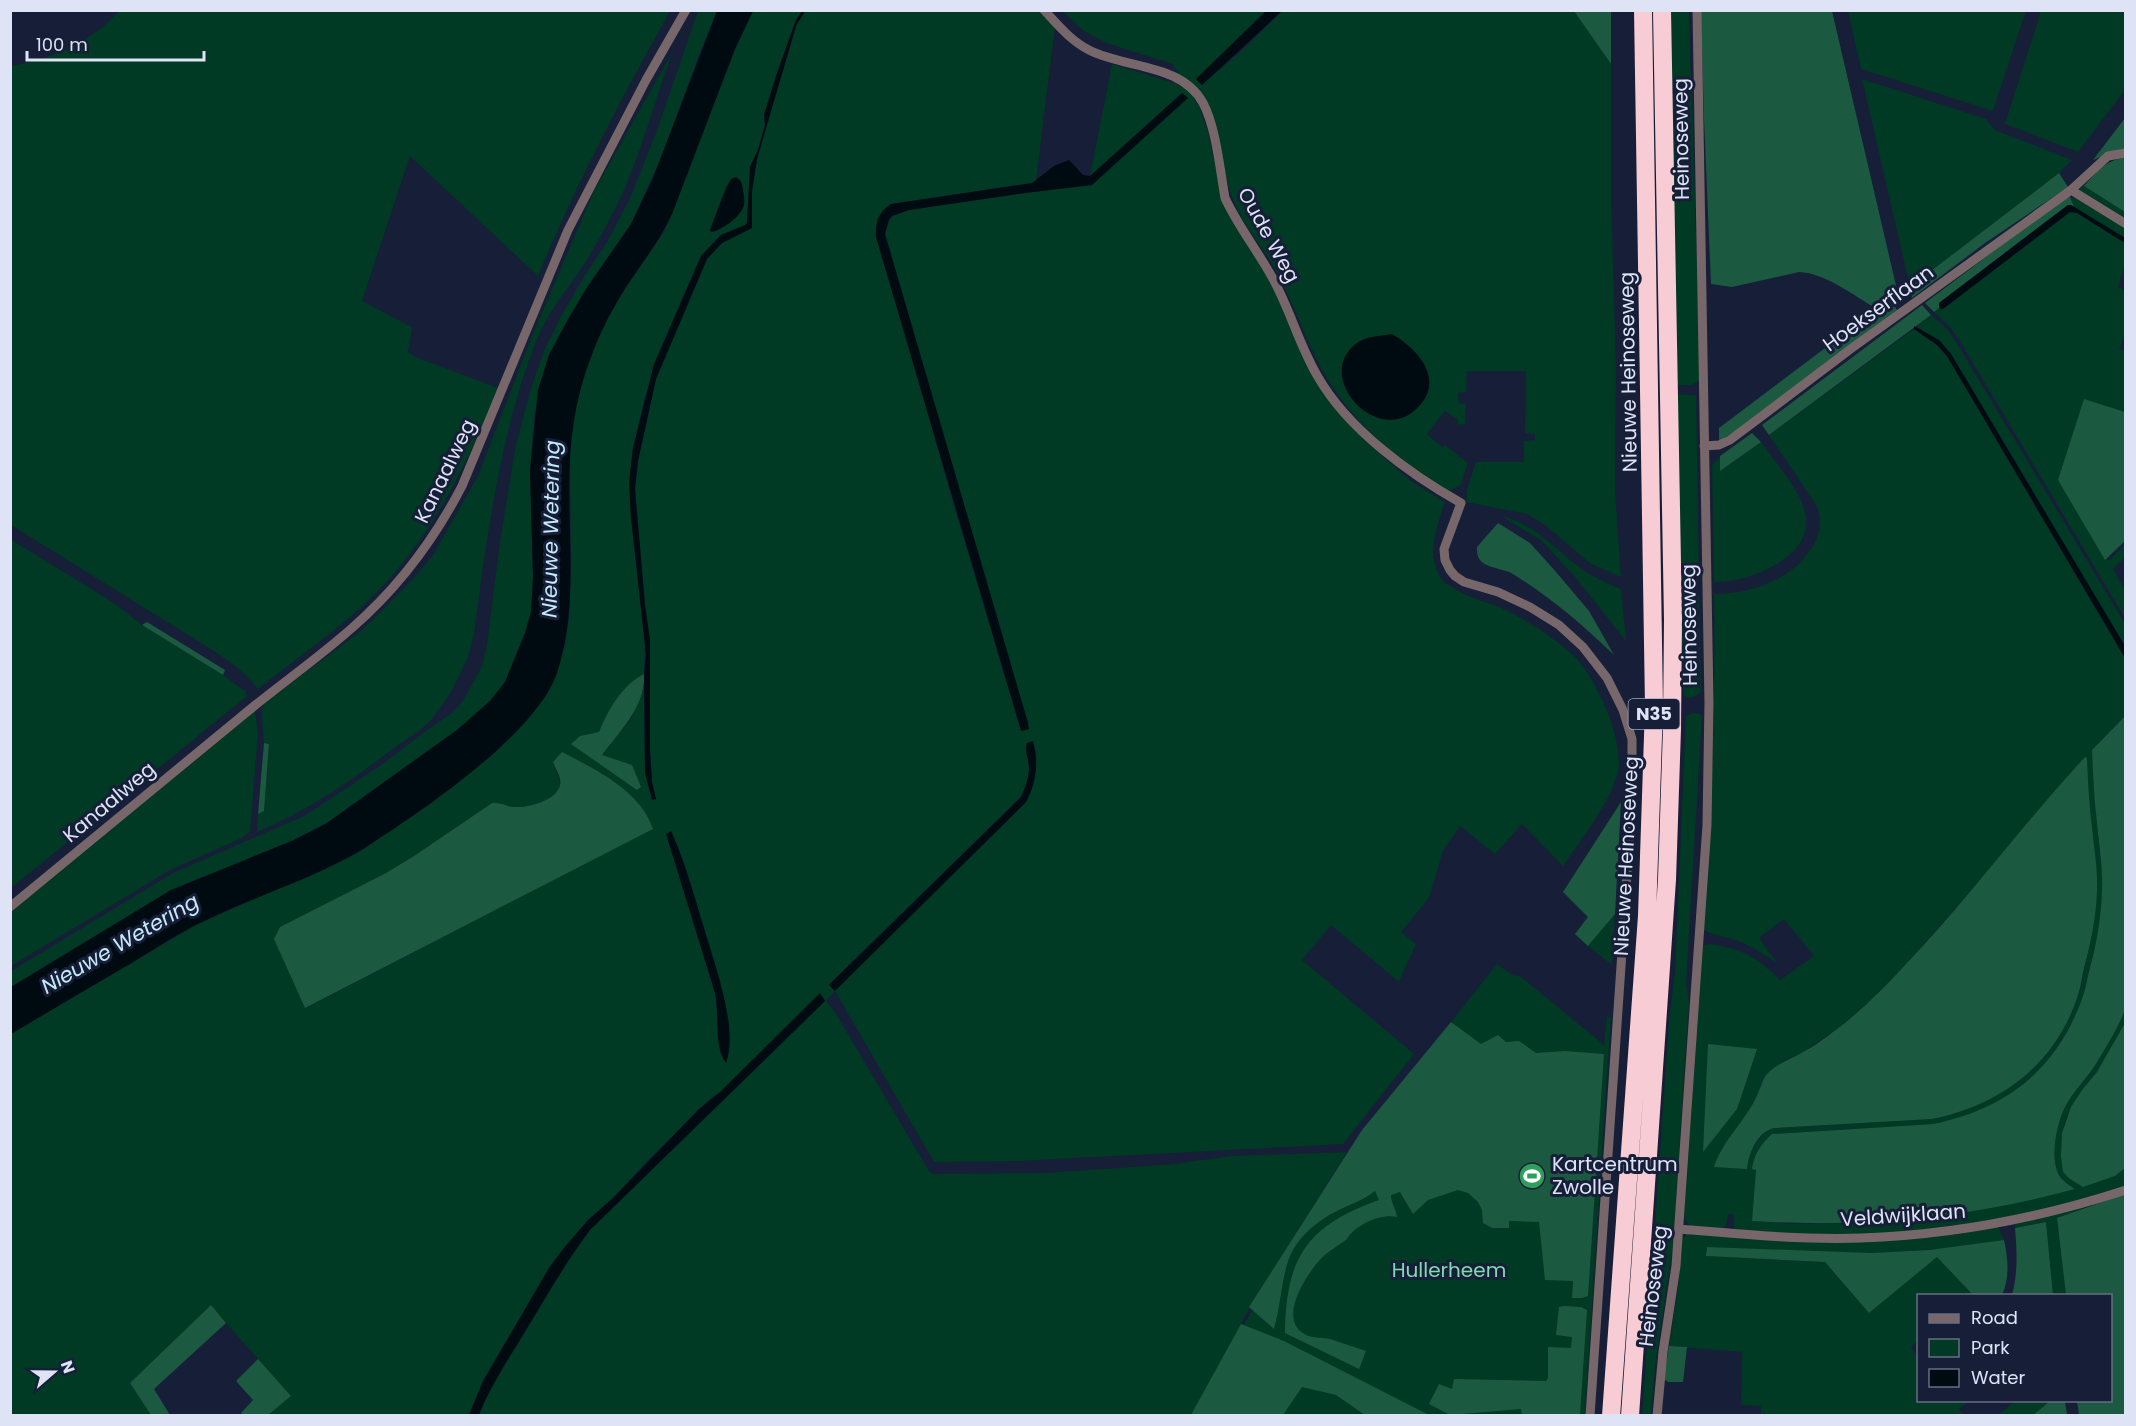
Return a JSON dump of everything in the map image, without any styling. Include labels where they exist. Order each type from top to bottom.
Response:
[{"type":"highway","name":"Nieuwe Heinoseweg","points":[[1611,1416],[1647,916],[1654,706],[1643,10]]},
{"type":"highway","name":"Nieuwe Heinoseweg","points":[[1630,1416],[1667,879],[1672,729],[1673,619],[1662,10]]},
{"type":"street","name":"Kanaalweg","points":[[10,906],[258,702],[351,629],[377,604],[421,554],[443,523],[462,486],[568,230],[646,80],[686,10]]},
{"type":"street","name":"Oude Weg","points":[[1044,10],[1066,33],[1088,49],[1178,78],[1194,91],[1208,115],[1225,198],[1271,274],[1317,375],[1343,414],[1364,434],[1424,479],[1461,503],[1444,549],[1445,560],[1450,570],[1464,582],[1498,592],[1530,607],[1559,625],[1583,647],[1607,678],[1623,710],[1632,739],[1632,787],[1590,1416]]},
{"type":"street","name":"Heinoseweg","points":[[1657,1416],[1663,1352],[1676,1266],[1707,825],[1709,702],[1697,10]]},
{"type":"street","name":"Hoekserflaan","points":[[1704,446],[1719,445],[1730,440],[2072,188],[2108,156],[2126,153]]},
{"type":"street","points":[[2072,188],[2126,224]]},
{"type":"street","name":"Veldwijklaan","points":[[1679,1229],[1823,1238],[1905,1236],[2014,1221],[2126,1190]]},
{"type":"green space","name":"Hullerheem","points":[[805,10],[1039,11],[1055,26],[1036,181],[891,204],[879,216],[876,230],[954,506],[1021,730],[1028,723],[885,234],[892,216],[909,210],[1092,185],[1097,170],[1090,176],[1112,64],[1174,83],[1189,90],[1200,108],[1208,132],[1222,198],[1267,275],[1292,325],[1351,425],[1366,442],[1411,481],[1445,502],[1434,542],[1435,562],[1443,581],[1468,595],[1525,620],[1550,636],[1573,655],[1600,694],[1618,747],[1617,776],[1607,800],[1563,866],[1522,824],[1495,854],[1460,826],[1443,851],[1429,898],[1401,932],[1416,944],[1399,982],[1331,925],[1302,960],[1414,1054],[1343,1144],[1019,1161],[934,1162],[835,991],[826,1001],[835,1012],[929,1171],[934,1174],[1046,1173],[1174,1164],[1231,1156],[1347,1152],[1250,1307],[1218,1367],[1323,1194],[1470,1037],[1451,1022],[1497,964],[1512,975],[1520,976],[1604,1045],[1607,1016],[1611,1017],[1585,1415],[479,1415],[505,1364],[590,1230],[825,1001],[712,1097],[613,1198],[589,1219],[563,1249],[549,1268],[483,1381],[469,1415],[268,1415],[290,1395],[211,1306],[130,1383],[151,1415],[11,1415],[10,1034],[198,924],[355,854],[429,805],[478,765],[513,735],[546,696],[556,676],[565,645],[569,618],[570,454],[573,422],[581,385],[601,330],[625,289],[664,232],[735,49],[753,11],[802,11],[796,20],[776,76],[764,115],[765,125],[758,150],[750,167],[747,223],[721,235],[701,256],[645,397],[633,448],[629,483],[645,641],[644,674],[631,684],[618,700],[599,732],[580,736],[572,744],[602,755],[631,719],[644,685],[645,773],[656,799],[652,782],[650,750],[650,640],[635,489],[638,461],[656,379],[707,259],[722,243],[752,228],[752,191],[757,159],[796,26]],"holes":[[[728,183],[739,213],[715,232],[710,230]],[[1036,750],[1035,776],[1026,802],[834,991],[829,984],[1021,797],[1028,775],[1029,764],[1026,753]],[[562,753],[613,781],[632,796],[652,829],[306,1008],[280,927],[386,873],[492,803],[522,807],[549,798],[555,794],[560,783],[553,765]],[[670,832],[677,844],[692,889],[724,999],[729,1027],[721,1056],[715,993],[672,852]]]},
{"type":"green space","points":[[1848,10],[2026,11],[1993,111],[1861,69]]},
{"type":"green space","points":[[119,11],[670,11],[600,141],[538,276],[410,156],[362,301],[412,327],[408,352],[413,356],[498,388],[473,447],[444,503],[408,556],[365,604],[258,689],[243,673],[214,651],[11,525],[10,66],[40,59],[70,48],[97,31]]},
{"type":"green space","points":[[698,11],[717,11],[662,156],[631,224],[586,289],[549,355],[534,416],[530,470],[533,577],[531,612],[505,682],[490,701],[457,730],[327,823],[294,840],[171,890],[11,987],[11,971],[173,873],[306,815],[381,765],[452,713],[463,701],[482,666],[487,645],[515,449],[531,388],[544,351],[559,320],[607,242],[631,196],[656,133]]},
{"type":"green space","points":[[1062,11],[1266,11],[1196,79],[1202,85],[1249,44],[1282,11],[1574,11],[1611,64],[1611,194],[1616,365],[1615,491],[1621,577],[1591,564],[1545,525],[1527,514],[1466,502],[1467,489],[1476,462],[1524,462],[1524,441],[1535,440],[1535,434],[1525,433],[1526,371],[1467,371],[1466,392],[1458,393],[1459,403],[1466,404],[1465,424],[1458,425],[1458,420],[1445,411],[1427,434],[1442,447],[1445,445],[1468,463],[1461,485],[1451,490],[1446,490],[1427,479],[1374,437],[1331,385],[1314,354],[1276,271],[1236,207],[1228,186],[1217,127],[1204,98],[1179,74],[1173,64],[1109,44],[1085,32]],"holes":[[[1393,335],[1395,420],[1377,418],[1344,385],[1343,362],[1371,338]]]},
{"type":"green space","points":[[1574,11],[1611,11],[1611,64]]},
{"type":"green space","points":[[1669,11],[1689,11],[1691,87],[1670,88]]},
{"type":"green space","points":[[1701,11],[1832,11],[1898,294],[1891,300],[1897,310],[1741,428],[1719,441],[1719,428],[1877,309],[1829,281],[1809,273],[1799,272],[1732,287],[1711,284]]},
{"type":"green space","points":[[2041,11],[2125,11],[2125,90],[2078,152],[2005,124]]},
{"type":"green space","points":[[673,51],[626,186],[589,256],[545,322],[536,341],[504,449],[484,560],[474,634],[468,657],[458,679],[431,720],[418,731],[328,794],[295,814],[257,832],[258,814],[264,811],[269,744],[264,743],[261,708],[362,630],[415,577],[433,555],[478,476],[532,336],[594,191]]},
{"type":"green space","points":[[1862,79],[1986,119],[1995,130],[2072,160],[2059,173],[1910,287]]},
{"type":"green space","points":[[1692,93],[1700,380],[1692,385],[1676,385],[1670,94]]},
{"type":"green space","points":[[2125,118],[2125,150],[2093,160]]},
{"type":"green space","points":[[2125,158],[2125,212],[2084,186],[2107,164]]},
{"type":"green space","points":[[2059,173],[2068,187],[1985,243],[1912,298],[1910,287]]},
{"type":"green space","points":[[2084,186],[2125,212],[2125,220],[2078,189]]},
{"type":"green space","points":[[2070,197],[2080,200],[2125,228],[2125,238],[2074,207]]},
{"type":"green space","points":[[2070,197],[2074,207],[2068,205],[1939,303],[1939,308],[1934,312],[1925,303],[2063,199]]},
{"type":"green space","points":[[2070,212],[2077,213],[2125,243],[2125,265],[2118,287],[2125,290],[2125,332],[2120,349],[2125,351],[2125,412],[2084,400],[2108,561],[2125,545],[2125,557],[2113,569],[2125,590],[2125,618],[1961,343],[1950,327],[1934,312],[1939,308],[1943,309]]},
{"type":"green space","points":[[1922,305],[1931,315],[1769,435],[1762,425]]},
{"type":"green space","points":[[1931,315],[1947,329],[1958,345],[2125,624],[2125,646],[1951,354],[1917,326]]},
{"type":"green space","points":[[1914,329],[1937,345],[1947,356],[2125,658],[2125,716],[2101,740],[2094,783],[2103,888],[2097,941],[2083,997],[2076,1015],[2044,1066],[2013,1092],[1994,1104],[1957,1119],[1933,1124],[1772,1134],[1758,1150],[1752,1220],[1812,1224],[1906,1220],[2018,1202],[2074,1188],[2061,1177],[2056,1164],[2055,1147],[2060,1120],[2066,1104],[2094,1067],[2125,1010],[2124,1028],[2097,1072],[2082,1090],[2066,1119],[2062,1133],[2070,1179],[2083,1186],[2115,1176],[2125,1168],[2125,1186],[2028,1213],[1962,1225],[1895,1232],[1829,1235],[1766,1232],[1734,1229],[1734,1215],[1728,1214],[1726,1226],[1723,1228],[1689,1225],[1684,1217],[1703,946],[1717,945],[1747,954],[1780,980],[1814,956],[1784,919],[1759,938],[1778,964],[1742,942],[1704,930],[1712,762],[1714,594],[1754,588],[1770,583],[1787,573],[1812,548],[1819,527],[1816,505],[1769,435]],"holes":[[[2085,757],[2087,758],[2094,850],[2085,965],[2078,995],[2068,1020],[2056,1042],[2040,1061],[2023,1078],[2003,1092],[1957,1112],[1932,1119],[1774,1128],[1761,1136],[1748,1160],[1719,1153],[1747,1115],[1763,1079],[1785,1060],[1803,1052],[1837,1029],[1870,1001],[1907,963]]]},
{"type":"green space","points":[[1676,394],[1696,395],[1699,582],[1680,580]]},
{"type":"green space","points":[[2084,399],[2125,412],[2125,541],[2105,560],[2058,480]]},
{"type":"green space","points":[[1752,433],[1761,442],[1720,471],[1720,456]]},
{"type":"green space","points":[[1761,442],[1788,478],[1804,507],[1805,532],[1799,545],[1774,566],[1743,578],[1714,582],[1712,465],[1720,456],[1721,470]]},
{"type":"green space","points":[[1501,516],[1513,519],[1533,530],[1584,571],[1621,589],[1626,641],[1576,578],[1542,541]]},
{"type":"green space","points":[[1498,523],[1530,543],[1556,572],[1589,611],[1614,655],[1540,592],[1513,574],[1484,564],[1480,560],[1477,547]]},
{"type":"green space","points":[[10,539],[114,603],[142,625],[223,675],[245,691],[247,696],[11,888]]},
{"type":"green space","points":[[1680,594],[1699,594],[1701,692],[1694,697],[1687,698],[1684,695]]},
{"type":"green space","points":[[147,622],[225,670],[223,675],[142,625]]},
{"type":"green space","points":[[644,674],[644,686],[636,707],[602,755],[632,765],[641,787],[637,790],[571,744],[580,736],[599,732],[622,691]]},
{"type":"green space","points":[[255,711],[258,733],[250,832],[242,838],[170,870],[11,966],[11,912]]},
{"type":"green space","points":[[1699,713],[1702,716],[1686,984],[1689,1001],[1673,1246],[1656,1359],[1651,1415],[1642,1416],[1669,1021],[1675,973],[1686,716]]},
{"type":"green space","points":[[2125,716],[2125,1010],[2107,1046],[2069,1100],[2060,1120],[2055,1148],[2056,1166],[2061,1178],[2075,1189],[1955,1214],[1875,1222],[1752,1221],[1756,1170],[1752,1169],[1754,1159],[1772,1134],[1933,1124],[1959,1117],[2005,1097],[2043,1066],[2058,1046],[2071,1024],[2083,995],[2100,920],[2102,874],[2092,750]]},
{"type":"green space","points":[[264,743],[269,744],[264,811],[258,814]]},
{"type":"green space","points":[[562,752],[602,774],[627,792],[647,815],[653,829],[305,1008],[274,939],[280,927],[386,873],[492,803],[521,807],[548,799],[554,795],[560,785],[553,762]]},
{"type":"green space","points":[[2085,757],[2087,758],[2097,875],[2094,920],[2078,995],[2056,1042],[2040,1061],[2023,1078],[2003,1092],[1957,1112],[1932,1119],[1774,1128],[1763,1134],[1755,1144],[1747,1169],[1714,1167],[1723,1147],[1748,1112],[1768,1073],[1825,1038],[1882,990],[1952,913]]},
{"type":"green space","points":[[1621,802],[1615,914],[1588,946],[1575,934],[1588,917],[1563,892]]},
{"type":"green space","points":[[1615,914],[1612,965],[1588,946]]},
{"type":"green space","points":[[1451,1022],[1481,1044],[1498,1035],[1506,1042],[1519,1041],[1536,1053],[1565,1051],[1604,1054],[1588,1296],[1572,1298],[1573,1281],[1545,1280],[1539,1222],[1509,1221],[1509,1228],[1492,1228],[1483,1223],[1482,1210],[1478,1202],[1468,1193],[1458,1190],[1428,1200],[1413,1214],[1400,1192],[1391,1195],[1397,1217],[1384,1217],[1369,1221],[1324,1256],[1301,1287],[1294,1308],[1293,1318],[1296,1326],[1306,1335],[1330,1339],[1366,1351],[1359,1369],[1285,1333],[1286,1307],[1296,1265],[1305,1248],[1317,1234],[1334,1221],[1379,1200],[1375,1191],[1313,1226],[1292,1251],[1287,1264],[1274,1329],[1249,1307],[1362,1130]]},
{"type":"green space","points":[[2125,1023],[2125,1168],[2115,1176],[2083,1187],[2063,1172],[2062,1133],[2071,1107],[2097,1072]]},
{"type":"green space","points":[[1708,1044],[1757,1049],[1737,1109],[1703,1152]]},
{"type":"green space","points":[[2125,1194],[2125,1415],[2079,1415],[2077,1402],[2112,1402],[2112,1294],[2066,1294],[2057,1218]]},
{"type":"green space","points":[[2099,1202],[2057,1219],[2066,1294],[2053,1294],[2046,1222],[2015,1228],[2015,1224]]},
{"type":"green space","points":[[2046,1222],[2053,1294],[2012,1294],[2016,1262],[2015,1228]]},
{"type":"green space","points":[[1998,1227],[2004,1240],[1905,1252],[1790,1252],[1708,1247],[1707,1256],[1825,1262],[1869,1313],[1937,1256],[1972,1294],[1917,1294],[1917,1341],[1911,1347],[1917,1356],[1917,1402],[1968,1402],[1959,1409],[1964,1415],[1761,1415],[1761,1406],[1741,1405],[1742,1352],[1669,1346],[1678,1289],[1682,1239],[1687,1234],[1784,1240]]},
{"type":"green space","points":[[2004,1240],[2008,1268],[2002,1294],[1972,1294],[1937,1257],[1869,1313],[1825,1262],[1706,1256],[1707,1247],[1871,1253],[1929,1250]]},
{"type":"green space","points":[[211,1305],[226,1323],[154,1389],[170,1415],[151,1415],[130,1383]]},
{"type":"green space","points":[[1559,1307],[1581,1307],[1587,1310],[1580,1415],[1522,1415],[1521,1409],[1450,1415],[1429,1404],[1439,1384],[1452,1389],[1454,1379],[1546,1381],[1548,1378],[1548,1347],[1571,1348],[1572,1337],[1556,1335]]},
{"type":"green space","points":[[1241,1324],[1284,1341],[1429,1415],[1365,1415],[1336,1395],[1302,1387],[1283,1415],[1191,1415]]},
{"type":"green space","points":[[1669,1346],[1687,1347],[1683,1382],[1668,1382],[1664,1379]]},
{"type":"green space","points":[[258,1359],[291,1396],[268,1415],[243,1415],[241,1413],[253,1400],[236,1381]]},
{"type":"green space","points":[[2014,1402],[2049,1402],[2033,1415],[1997,1416]]},
{"type":"green space","points":[[2049,1402],[2065,1402],[2067,1415],[2033,1415]]},
{"type":"water","name":"Nieuwe Wetering","points":[[717,11],[753,11],[735,49],[672,214],[608,318],[593,351],[577,403],[570,452],[569,611],[565,642],[557,673],[546,694],[530,717],[486,760],[461,781],[363,849],[315,874],[191,927],[11,1034],[11,987],[171,890],[294,840],[327,823],[457,730],[490,701],[505,682],[531,612],[533,577],[530,470],[538,390],[549,355],[586,289],[631,224],[653,178]]},
{"type":"water","points":[[802,11],[805,11],[796,26],[757,159],[752,191],[752,228],[722,243],[707,259],[656,379],[638,461],[635,489],[650,640],[650,750],[652,782],[656,799],[652,800],[645,773],[644,674],[646,655],[629,483],[633,448],[654,364],[701,256],[721,235],[747,223],[750,167],[758,150],[765,125],[764,115],[776,76],[796,20]]},
{"type":"water","points":[[1266,11],[1282,11],[1202,85],[1196,79]]},
{"type":"water","points":[[1182,93],[1188,98],[1092,185],[909,210],[892,216],[885,234],[1028,723],[1029,729],[1021,731],[876,237],[877,222],[883,210],[891,204],[1032,183],[1054,166],[1069,160],[1083,175],[1090,176]]},
{"type":"water","points":[[736,177],[741,181],[743,190],[742,210],[730,222],[711,232],[725,191],[731,179]]},
{"type":"water","points":[[2068,205],[2125,238],[2125,243],[2077,213],[2070,212],[1940,309],[1939,303]]},
{"type":"water","points":[[1914,326],[1939,340],[1951,354],[2125,646],[2125,658],[1947,356],[1937,345],[1914,329]]},
{"type":"water","points":[[1392,334],[1403,341],[1420,358],[1426,368],[1429,390],[1414,411],[1398,419],[1382,419],[1367,412],[1354,401],[1345,387],[1342,372],[1345,356],[1357,343],[1369,338]]},
{"type":"water","points":[[1033,741],[1036,773],[1026,802],[835,991],[829,985],[1021,797],[1029,772],[1026,746],[1027,743]]},
{"type":"water","points":[[671,831],[689,879],[724,996],[729,1032],[726,1063],[718,1039],[715,993],[666,834]]},
{"type":"water","points":[[820,993],[825,1001],[590,1230],[505,1364],[479,1415],[469,1415],[483,1381],[549,1268],[563,1249],[589,1219],[613,1198],[699,1109],[719,1093]]},
{"type":"place","name":"Kartcentrum Zwolle","points":[[1532,1176]]}]
